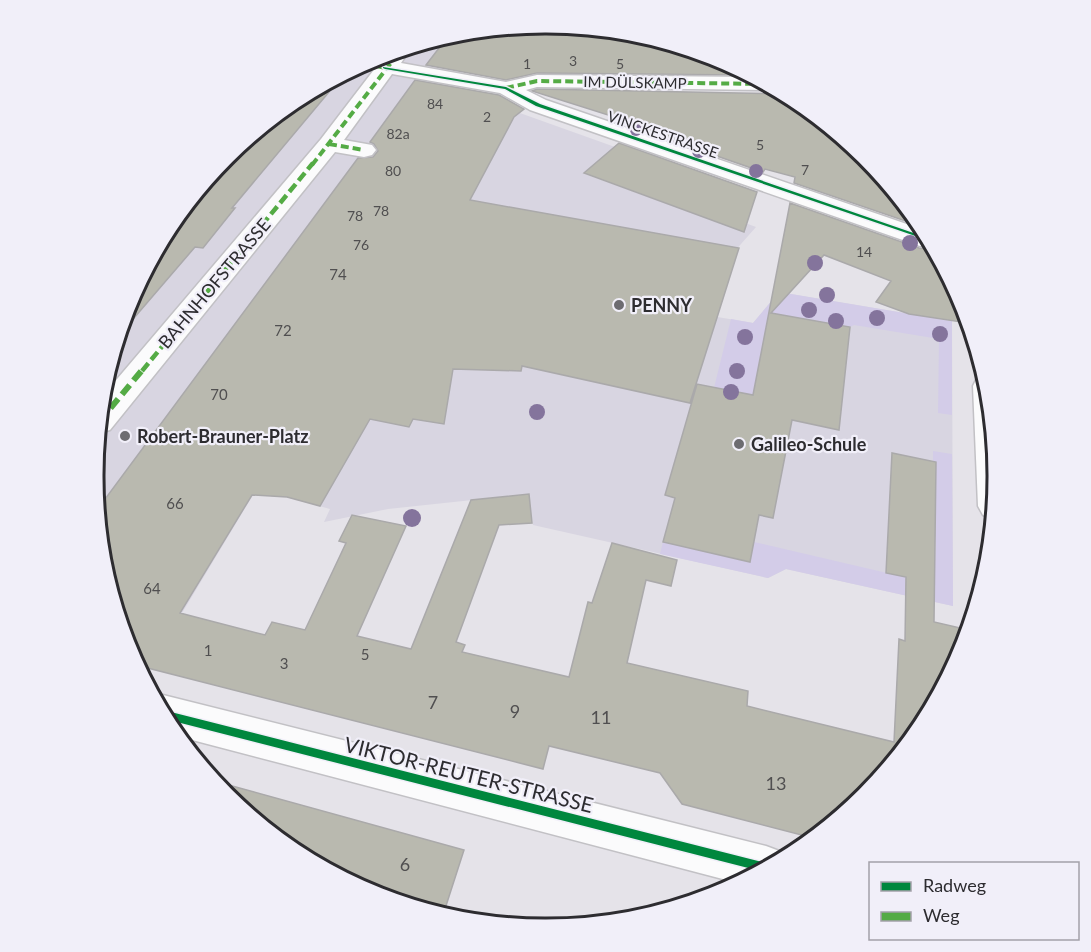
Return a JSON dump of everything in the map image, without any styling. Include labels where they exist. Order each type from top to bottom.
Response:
[{"type":"street","name":"VINCKESTRASSE","points":[[392,62],[506,88],[538,105],[916,235]]},
{"type":"street","name":"BAHNHOFSTRASSE","points":[[109,410],[329,144],[378,68]]},
{"type":"street","name":"IM DÜLSKAMP","points":[[506,88],[537,81],[748,84]]},
{"type":"street","points":[[329,144],[364,150]]},
{"type":"street","name":"VIKTOR-REUTER-STRASSE","points":[[176,717],[754,865]]},
{"type":"shaded area","points":[[507,36],[464,69],[453,89],[615,147],[585,174],[684,210],[691,203],[756,227],[682,311],[753,323],[779,292],[952,321],[953,606],[786,569],[768,578],[533,525],[528,494],[388,509],[324,522],[330,509],[287,497],[253,495],[149,668],[127,618],[119,590],[112,562],[105,505],[105,447],[108,418],[112,390],[127,334],[163,255],[195,207],[233,164],[254,144],[300,109],[350,80],[377,68],[459,43]]},
{"type":"shaded area","points":[[779,292],[952,321],[952,415],[938,413],[939,339],[854,325],[850,327],[768,317],[753,395],[741,393],[737,410],[710,404],[731,319],[753,323]]},
{"type":"shaded area","points":[[933,451],[952,454],[953,606],[786,569],[768,578],[660,554],[663,542],[750,562],[754,542],[934,584],[936,542],[932,541],[936,462],[933,461]]},
{"type":"building","points":[[546,34],[603,38],[632,43],[687,58],[730,75],[537,73],[506,80],[426,65],[439,48],[488,38]]},
{"type":"building","points":[[415,80],[499,95],[524,109],[514,117],[470,200],[739,248],[690,403],[522,366],[521,371],[453,369],[444,424],[413,419],[409,427],[370,419],[320,506],[287,497],[252,495],[180,613],[265,635],[272,622],[305,630],[346,543],[339,541],[352,515],[406,526],[357,636],[411,649],[471,500],[529,494],[532,523],[499,525],[456,642],[465,645],[462,652],[569,677],[588,602],[592,603],[612,543],[677,560],[671,586],[646,580],[627,663],[748,691],[747,706],[894,742],[899,639],[905,641],[906,577],[886,573],[892,453],[936,462],[934,622],[960,628],[928,697],[896,745],[858,788],[837,808],[802,835],[682,804],[660,773],[549,746],[543,769],[149,668],[127,618],[119,590],[112,562],[105,499],[358,158],[373,157],[378,151],[370,142]]},
{"type":"building","points":[[537,89],[765,94],[791,109],[837,144],[877,185],[906,221],[794,183],[795,177],[765,169],[763,172],[636,128],[640,125],[532,91]]},
{"type":"building","points":[[329,92],[232,208],[235,208],[203,248],[195,247],[134,318],[163,255],[195,207],[254,144],[300,109]]},
{"type":"building","points":[[619,143],[757,192],[744,232],[584,173]]},
{"type":"building","points":[[790,203],[924,248],[959,322],[909,314],[876,302],[891,281],[824,255],[771,313],[850,327],[839,430],[792,420],[773,518],[759,515],[750,562],[663,542],[675,498],[665,495],[697,384],[753,395]]},
{"type":"building","points":[[231,786],[464,850],[446,906],[431,902],[377,884],[325,858],[277,826]]},
{"type":"marked path","points":[[109,410],[329,144],[391,63]]},
{"type":"marked path","points":[[380,67],[390,69]]},
{"type":"marked path","points":[[506,88],[537,81],[748,84]]},
{"type":"marked path","points":[[329,144],[364,150]]},
{"type":"cycle path","points":[[385,68],[506,88],[538,105],[916,235]]},
{"type":"cycle path","points":[[176,717],[754,865]]},
{"type":"place","name":"PENNY","points":[[619,305]]},
{"type":"place","name":"Robert-Brauner-Platz","points":[[125,436]]},
{"type":"place","name":"Galileo-Schule","points":[[739,444]]}]
